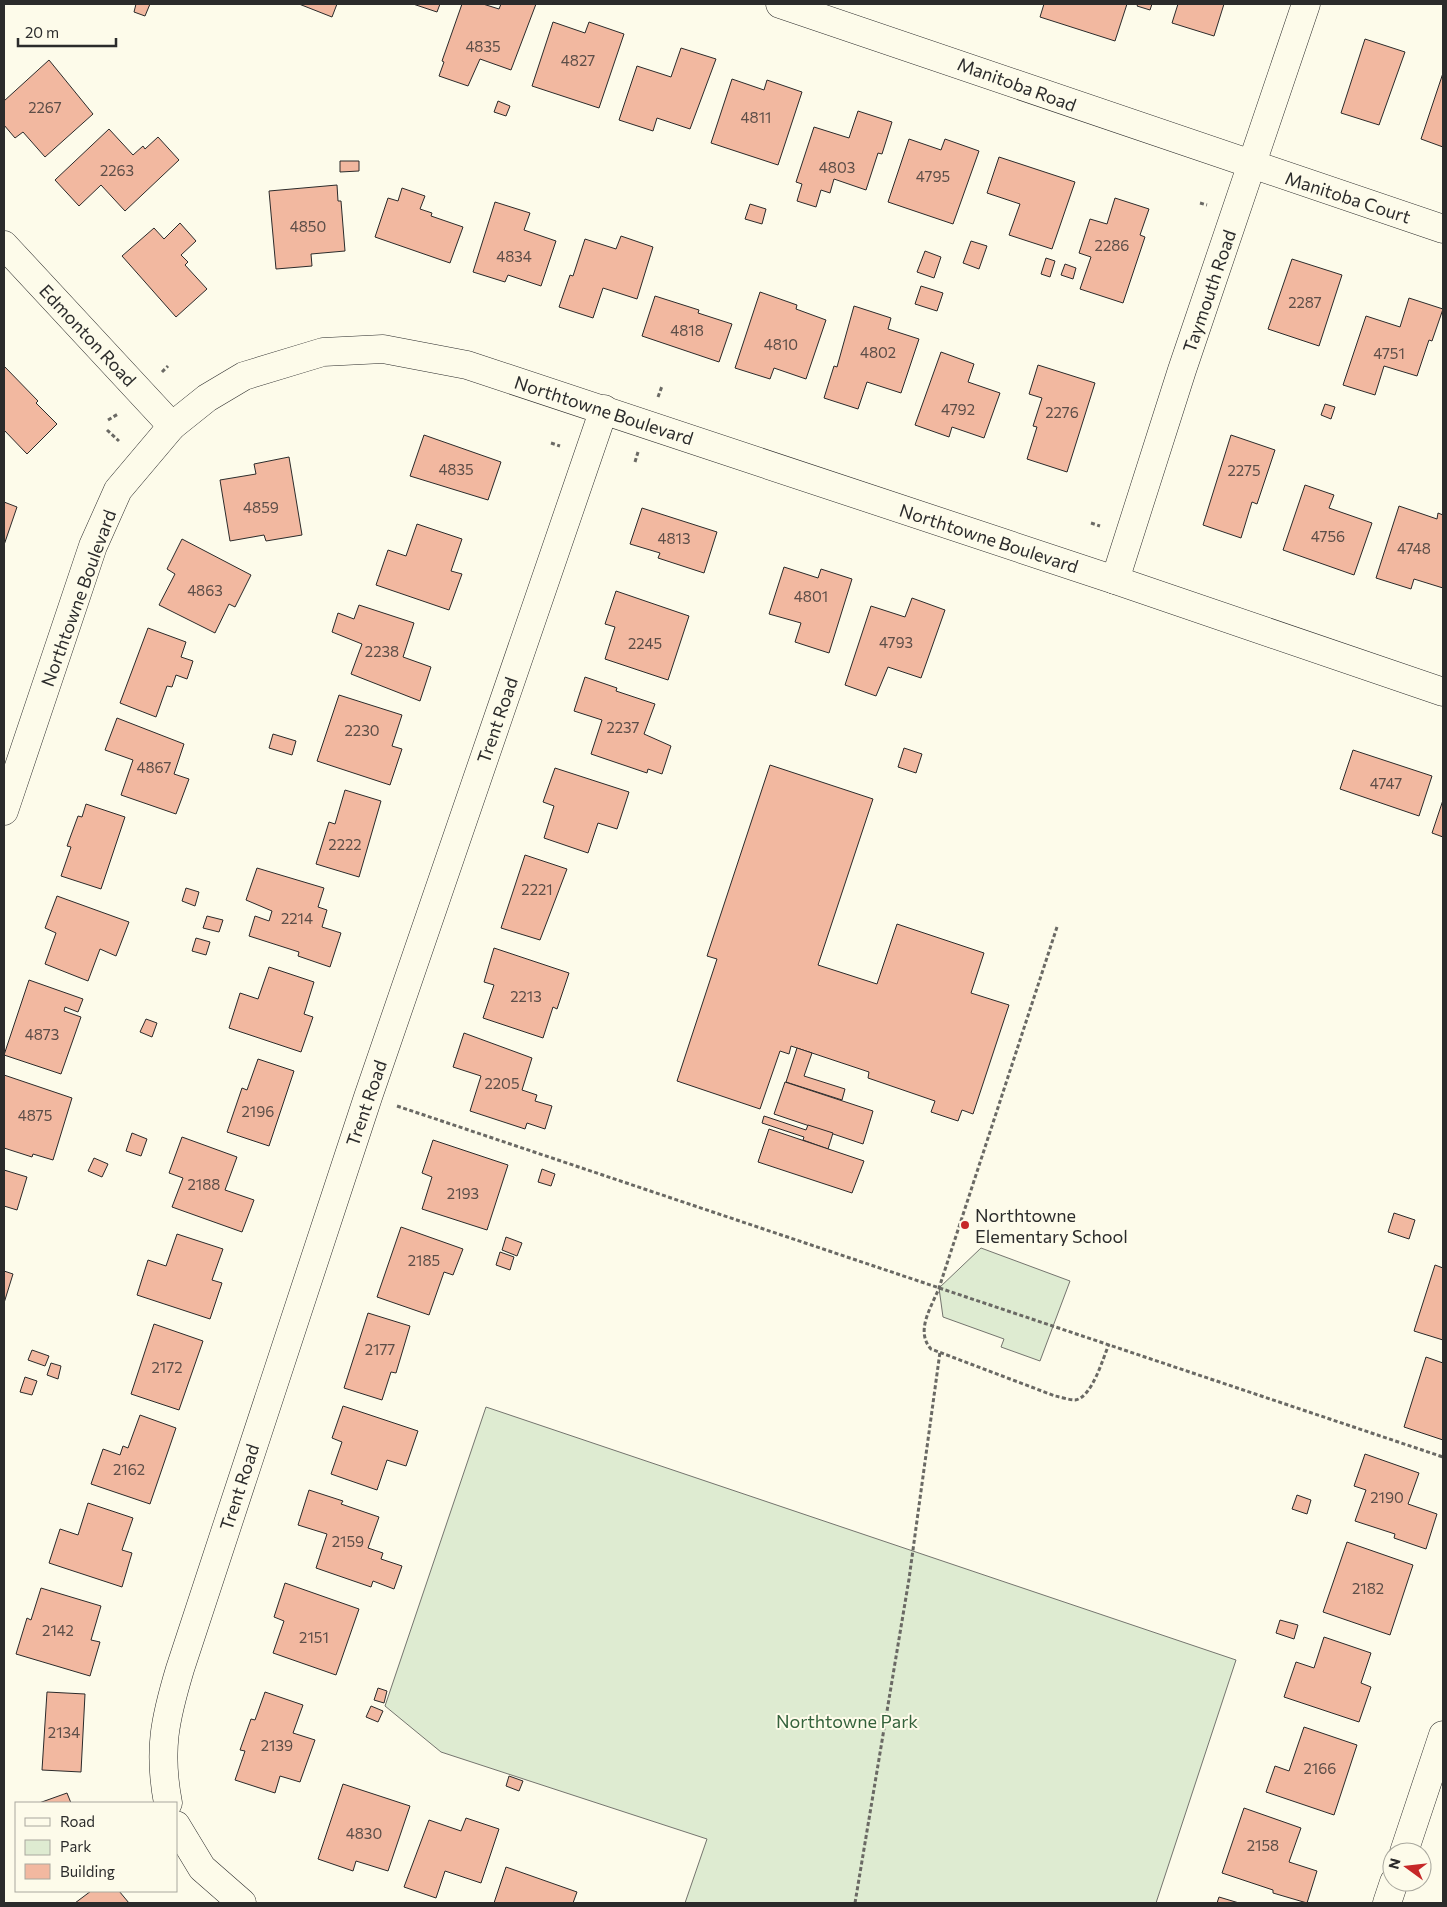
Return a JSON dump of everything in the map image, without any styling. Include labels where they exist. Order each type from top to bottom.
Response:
[{"type":"street","name":"Manitoba Road","points":[[780,4],[1253,165]]},
{"type":"street","name":"Taymouth Road","points":[[1115,580],[1182,370],[1306,4]]},
{"type":"street","name":"Manitoba Court","points":[[1253,165],[1443,228]]},
{"type":"street","name":"Edmonton Road","points":[[4,245],[172,426]]},
{"type":"street","name":"Northtowne Boulevard","points":[[4,810],[93,546],[118,490],[172,426],[207,398],[244,376],[323,352],[383,349],[467,365],[1115,580],[1443,692]]},
{"type":"street","name":"Trent Road","points":[[168,1802],[162,1774],[162,1741],[168,1707],[368,1097],[604,409]]},
{"type":"street","points":[[1407,1842],[1443,1735]]},
{"type":"street","points":[[179,1832],[202,1868],[242,1903]]},
{"type":"path","points":[[657,400],[662,386]]},
{"type":"path","points":[[108,420],[121,412]]},
{"type":"path","points":[[107,430],[120,441]]},
{"type":"path","points":[[1091,523],[1102,526]]},
{"type":"path","points":[[1058,927],[923,1332],[924,1341],[931,1349],[1055,1396],[1075,1400],[1084,1396],[1092,1386],[1109,1344]]},
{"type":"path","points":[[397,1106],[1443,1457]]},
{"type":"path","points":[[855,1903],[909,1579],[940,1352]]},
{"type":"green space","points":[[981,1248],[1070,1281],[1040,1361],[1001,1347],[1004,1339],[943,1317],[939,1288]]},
{"type":"green space","name":"Northtowne Park","points":[[486,1407],[1236,1660],[1156,1903],[685,1903],[707,1839],[441,1752],[385,1706]]},
{"type":"building","points":[[136,4],[150,4],[145,16],[134,12]]},
{"type":"building","points":[[299,4],[337,4],[332,17]]},
{"type":"building","points":[[413,4],[440,4],[437,12]]},
{"type":"building","points":[[462,4],[483,4],[499,9],[501,4],[536,4],[511,70],[480,59],[468,86],[439,76],[444,62],[442,61]]},
{"type":"building","points":[[1044,4],[1127,4],[1115,41],[1040,17]]},
{"type":"building","points":[[1138,4],[1152,4],[1150,10],[1137,6]]},
{"type":"building","points":[[1178,4],[1224,4],[1214,36],[1172,23]]},
{"type":"building","points":[[553,22],[585,33],[589,22],[624,34],[599,108],[532,86]]},
{"type":"building","points":[[1365,39],[1405,52],[1379,125],[1341,113]]},
{"type":"building","points":[[681,48],[716,59],[690,129],[657,118],[653,131],[619,120],[637,66],[671,77]]},
{"type":"building","points":[[49,60],[93,114],[45,157],[23,132],[15,138],[4,125],[4,101]]},
{"type":"building","points":[[1443,73],[1443,147],[1421,139]]},
{"type":"building","points":[[732,79],[764,90],[767,80],[802,92],[778,165],[711,143]]},
{"type":"building","points":[[498,101],[510,106],[506,116],[494,112]]},
{"type":"building","points":[[858,111],[892,122],[882,154],[878,153],[866,190],[834,179],[830,193],[821,190],[816,207],[797,201],[802,184],[796,182],[814,127],[849,138]]},
{"type":"building","points":[[109,129],[133,155],[143,146],[145,149],[158,137],[179,160],[125,211],[101,185],[79,206],[55,180]]},
{"type":"building","points":[[909,139],[941,150],[945,139],[979,151],[953,224],[888,202]]},
{"type":"building","points":[[999,157],[1075,182],[1052,249],[1009,235],[1020,204],[987,193]]},
{"type":"building","points":[[340,161],[359,161],[359,171],[340,172]]},
{"type":"building","points":[[337,185],[338,201],[341,201],[345,251],[311,254],[312,266],[276,269],[269,191]]},
{"type":"building","points":[[402,188],[425,196],[420,209],[432,213],[431,216],[463,227],[450,263],[375,237],[388,198],[398,201]]},
{"type":"building","points":[[1115,198],[1149,209],[1140,235],[1145,237],[1123,303],[1080,289],[1091,257],[1079,253],[1090,219],[1107,224]]},
{"type":"building","points":[[495,202],[530,213],[524,230],[556,241],[541,286],[508,275],[505,282],[473,272]]},
{"type":"building","points":[[750,204],[766,209],[762,224],[745,219]]},
{"type":"building","points":[[180,223],[196,241],[181,255],[188,262],[185,265],[207,289],[176,317],[122,256],[154,228],[164,239]]},
{"type":"building","points":[[621,236],[653,247],[637,299],[603,288],[593,318],[559,307],[570,275],[573,276],[585,239],[616,249]]},
{"type":"building","points":[[971,241],[987,246],[979,269],[963,263]]},
{"type":"building","points":[[925,251],[941,257],[934,278],[917,272]]},
{"type":"building","points":[[1046,258],[1055,261],[1050,277],[1041,274]]},
{"type":"building","points":[[1292,259],[1342,275],[1319,346],[1268,329]]},
{"type":"building","points":[[1065,264],[1076,268],[1073,279],[1061,275]]},
{"type":"building","points":[[921,286],[943,293],[937,311],[915,304]]},
{"type":"building","points":[[760,292],[797,305],[796,309],[826,320],[806,379],[774,368],[770,379],[735,368]]},
{"type":"building","points":[[655,296],[699,310],[698,313],[732,324],[719,362],[642,336]]},
{"type":"building","points":[[1409,298],[1443,309],[1432,341],[1429,340],[1417,376],[1384,366],[1375,395],[1343,385],[1366,316],[1400,327]]},
{"type":"building","points":[[854,306],[891,318],[888,329],[919,339],[901,393],[867,382],[858,409],[824,398],[834,366],[837,367]]},
{"type":"building","points":[[941,352],[974,364],[968,382],[1000,393],[984,438],[952,427],[949,437],[915,425]]},
{"type":"building","points":[[1038,365],[1095,383],[1067,472],[1027,459],[1037,427],[1033,426],[1042,398],[1029,394]]},
{"type":"building","points":[[4,366],[57,424],[27,454],[4,430]]},
{"type":"building","points":[[1325,404],[1335,407],[1331,419],[1321,415]]},
{"type":"building","points":[[424,435],[501,462],[488,500],[410,476]]},
{"type":"building","points":[[1231,435],[1275,450],[1257,504],[1252,502],[1241,538],[1203,525]]},
{"type":"building","points":[[289,457],[302,535],[266,541],[264,535],[230,541],[220,480],[256,474],[254,464]]},
{"type":"building","points":[[1305,485],[1334,495],[1329,508],[1372,523],[1354,575],[1283,550]]},
{"type":"building","points":[[4,502],[17,507],[4,545]]},
{"type":"building","points":[[1399,506],[1437,519],[1438,513],[1443,515],[1443,588],[1414,579],[1411,589],[1376,578]]},
{"type":"building","points":[[642,508],[717,532],[704,573],[658,558],[660,553],[630,544]]},
{"type":"building","points":[[417,524],[462,539],[451,571],[462,574],[449,610],[376,585],[388,550],[406,556]]},
{"type":"building","points":[[182,539],[251,575],[235,607],[229,604],[215,633],[159,605],[175,574],[167,569]]},
{"type":"building","points":[[784,567],[818,578],[821,569],[852,579],[829,653],[795,642],[801,623],[769,614]]},
{"type":"building","points":[[616,591],[689,616],[668,680],[605,659],[615,627],[605,624]]},
{"type":"building","points":[[912,598],[945,610],[921,678],[888,667],[876,696],[845,685],[871,606],[905,617]]},
{"type":"building","points":[[359,605],[414,623],[403,657],[431,667],[420,701],[351,674],[362,644],[332,632],[338,613],[354,619]]},
{"type":"building","points":[[148,628],[186,642],[181,657],[193,661],[187,679],[176,675],[172,687],[167,686],[156,717],[120,703]]},
{"type":"building","points":[[585,677],[617,688],[616,691],[655,704],[644,734],[671,746],[662,774],[648,769],[647,773],[591,754],[602,720],[574,711]]},
{"type":"building","points":[[339,695],[402,715],[392,746],[402,749],[390,785],[317,761]]},
{"type":"building","points":[[117,718],[184,744],[174,774],[189,779],[176,814],[121,795],[133,760],[105,750]]},
{"type":"building","points":[[273,734],[296,741],[292,755],[269,748]]},
{"type":"building","points":[[904,748],[922,754],[916,773],[898,767]]},
{"type":"building","points":[[1353,750],[1432,776],[1419,816],[1340,789]]},
{"type":"building","points":[[770,765],[873,799],[818,965],[877,984],[897,924],[984,953],[971,993],[1009,1005],[973,1114],[962,1110],[958,1121],[931,1112],[935,1101],[868,1078],[869,1072],[791,1046],[789,1054],[780,1051],[760,1109],[677,1081],[717,959],[707,956]]},
{"type":"building","points":[[555,768],[629,792],[617,829],[598,823],[588,853],[544,838],[554,806],[543,802]]},
{"type":"building","points":[[345,790],[381,801],[359,877],[316,864],[329,822],[335,824]]},
{"type":"building","points":[[1443,800],[1443,837],[1432,833]]},
{"type":"building","points":[[86,804],[125,817],[101,889],[61,876],[71,847],[67,846],[78,816],[82,817]]},
{"type":"building","points":[[525,855],[567,869],[540,940],[501,928]]},
{"type":"building","points":[[257,868],[324,888],[318,907],[327,910],[322,927],[341,933],[330,967],[298,956],[299,952],[249,936],[255,916],[269,921],[272,911],[246,900]]},
{"type":"building","points":[[186,888],[199,892],[195,906],[182,901]]},
{"type":"building","points":[[57,896],[129,922],[116,956],[100,949],[88,981],[45,964],[56,933],[45,928]]},
{"type":"building","points":[[207,916],[223,920],[219,932],[203,928]]},
{"type":"building","points":[[196,938],[210,942],[206,955],[192,951]]},
{"type":"building","points":[[494,948],[569,973],[557,1009],[553,1007],[543,1038],[483,1018],[494,985],[484,982]]},
{"type":"building","points":[[269,967],[314,982],[304,1014],[313,1017],[301,1052],[229,1028],[240,993],[258,999]]},
{"type":"building","points":[[29,980],[83,999],[78,1012],[65,1007],[64,1011],[81,1017],[61,1074],[4,1055]]},
{"type":"building","points":[[146,1019],[157,1023],[152,1037],[140,1032]]},
{"type":"building","points":[[464,1033],[532,1058],[522,1090],[537,1095],[535,1101],[552,1106],[545,1129],[527,1123],[525,1129],[470,1111],[481,1076],[453,1067]]},
{"type":"building","points":[[797,1048],[812,1053],[804,1076],[845,1089],[842,1100],[786,1082]]},
{"type":"building","points":[[258,1059],[294,1071],[269,1146],[227,1132],[242,1088],[247,1090]]},
{"type":"building","points":[[4,1075],[72,1098],[53,1160],[33,1154],[32,1157],[4,1148]]},
{"type":"building","points":[[785,1082],[873,1111],[863,1144],[774,1114]]},
{"type":"building","points":[[764,1116],[806,1130],[808,1125],[833,1133],[828,1149],[803,1140],[804,1137],[762,1123]]},
{"type":"building","points":[[769,1129],[864,1161],[852,1193],[758,1162]]},
{"type":"building","points":[[132,1133],[147,1139],[141,1156],[126,1151]]},
{"type":"building","points":[[182,1137],[237,1157],[225,1190],[254,1200],[242,1232],[172,1207],[183,1178],[169,1173]]},
{"type":"building","points":[[433,1140],[508,1165],[487,1230],[422,1209],[432,1177],[422,1173]]},
{"type":"building","points":[[94,1158],[108,1164],[102,1177],[88,1171]]},
{"type":"building","points":[[542,1169],[555,1174],[551,1186],[538,1182]]},
{"type":"building","points":[[4,1170],[27,1177],[17,1210],[4,1206]]},
{"type":"building","points":[[1394,1213],[1415,1220],[1409,1239],[1388,1232]]},
{"type":"building","points":[[401,1227],[463,1249],[453,1275],[444,1272],[429,1315],[377,1297]]},
{"type":"building","points":[[177,1234],[223,1249],[212,1280],[222,1283],[210,1319],[137,1295],[148,1260],[166,1266]]},
{"type":"building","points":[[506,1237],[522,1243],[517,1256],[502,1250]]},
{"type":"building","points":[[500,1252],[514,1257],[510,1270],[496,1265]]},
{"type":"building","points":[[1435,1265],[1443,1268],[1443,1340],[1414,1331]]},
{"type":"building","points":[[4,1271],[13,1274],[4,1303]]},
{"type":"building","points":[[368,1313],[410,1326],[396,1373],[391,1372],[382,1400],[344,1388]]},
{"type":"building","points":[[154,1324],[203,1341],[179,1410],[131,1394]]},
{"type":"building","points":[[32,1350],[49,1356],[45,1366],[28,1360]]},
{"type":"building","points":[[1426,1357],[1443,1363],[1443,1440],[1404,1427]]},
{"type":"building","points":[[51,1363],[61,1366],[58,1379],[47,1375]]},
{"type":"building","points":[[25,1377],[37,1381],[32,1395],[20,1392]]},
{"type":"building","points":[[343,1406],[418,1431],[406,1466],[387,1460],[377,1490],[331,1474],[342,1442],[332,1438]]},
{"type":"building","points":[[140,1415],[176,1428],[150,1504],[91,1484],[103,1449],[120,1455],[123,1446],[128,1448]]},
{"type":"building","points":[[1365,1454],[1419,1473],[1408,1504],[1437,1514],[1426,1549],[1394,1538],[1395,1534],[1355,1521],[1366,1490],[1354,1486]]},
{"type":"building","points":[[309,1490],[343,1501],[341,1504],[379,1517],[368,1548],[383,1553],[381,1559],[402,1566],[394,1589],[373,1581],[371,1587],[316,1568],[327,1534],[298,1525]]},
{"type":"building","points":[[1297,1495],[1311,1500],[1307,1514],[1292,1509]]},
{"type":"building","points":[[88,1503],[133,1518],[122,1550],[132,1553],[122,1587],[49,1563],[60,1529],[78,1535]]},
{"type":"building","points":[[1347,1542],[1413,1565],[1390,1635],[1323,1612]]},
{"type":"building","points":[[285,1583],[359,1609],[336,1675],[273,1653],[284,1621],[274,1617]]},
{"type":"building","points":[[41,1588],[101,1606],[91,1640],[100,1642],[90,1676],[16,1654],[27,1618],[31,1620]]},
{"type":"building","points":[[1280,1620],[1298,1625],[1294,1639],[1276,1633]]},
{"type":"building","points":[[1324,1637],[1371,1653],[1361,1683],[1371,1687],[1359,1722],[1284,1697],[1296,1662],[1314,1668]]},
{"type":"building","points":[[378,1688],[387,1691],[384,1703],[374,1700]]},
{"type":"building","points":[[47,1692],[85,1694],[81,1772],[42,1770]]},
{"type":"building","points":[[265,1692],[303,1705],[293,1733],[315,1740],[300,1782],[280,1776],[275,1793],[235,1780],[245,1751],[240,1750],[251,1719],[255,1720]]},
{"type":"building","points":[[371,1706],[383,1711],[378,1722],[366,1717]]},
{"type":"building","points":[[1304,1727],[1357,1745],[1334,1815],[1266,1792],[1275,1766],[1289,1771]]},
{"type":"building","points":[[509,1776],[523,1781],[519,1791],[506,1786]]},
{"type":"building","points":[[343,1784],[410,1806],[388,1871],[356,1861],[353,1871],[318,1859]]},
{"type":"building","points":[[67,1793],[71,1802],[42,1802]]},
{"type":"building","points":[[1244,1808],[1301,1828],[1289,1862],[1317,1871],[1307,1903],[1273,1893],[1273,1890],[1222,1873]]},
{"type":"building","points":[[466,1818],[499,1829],[481,1883],[445,1871],[436,1898],[404,1887],[429,1820],[461,1831]]},
{"type":"building","points":[[506,1867],[577,1892],[573,1903],[494,1903]]},
{"type":"building","points":[[90,1892],[120,1892],[129,1903],[75,1903]]},
{"type":"building","points":[[1219,1897],[1239,1903],[1217,1903]]},
{"type":"place","name":"Northtowne Elementary School","points":[[965,1225]]}]
